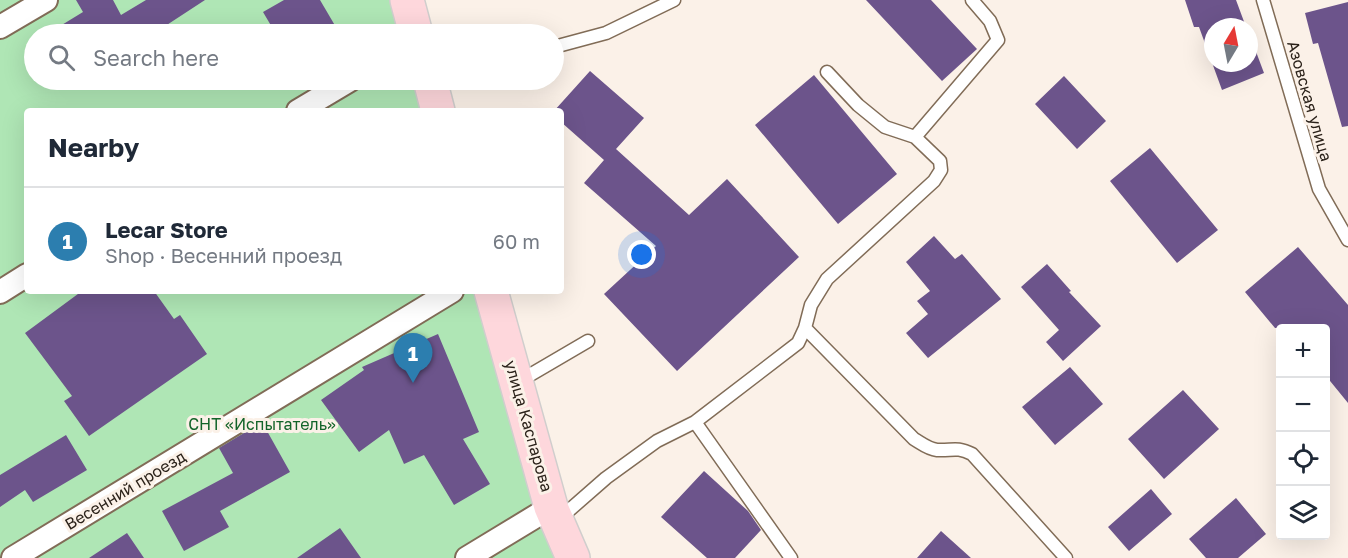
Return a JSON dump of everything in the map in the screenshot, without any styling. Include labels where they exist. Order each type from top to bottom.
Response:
[{"type":"main road","points":[[407,0],[413,24]]},
{"type":"main road","points":[[433,90],[437,108]]},
{"type":"main road","name":"улица Каспарова","points":[[492,294],[554,514],[573,558]]},
{"type":"street","points":[[0,27],[45,0]]},
{"type":"street","points":[[303,108],[333,90]]},
{"type":"street","points":[[0,292],[24,277]]},
{"type":"street","name":"Весенний проезд","points":[[13,558],[447,294]]},
{"type":"street","points":[[467,558],[554,514]]},
{"type":"lane","points":[[564,44],[606,33],[674,0]]},
{"type":"lane","points":[[915,137],[998,40],[990,21],[972,0]]},
{"type":"lane","name":"Азовская улица","points":[[1263,0],[1319,189],[1348,240]]},
{"type":"lane","points":[[554,514],[657,441],[695,422],[798,343],[811,305],[827,279],[934,181],[941,170],[940,160],[915,137],[885,127],[858,105],[827,72]]},
{"type":"lane","points":[[805,328],[914,439],[926,447],[937,450],[960,448],[972,454],[1066,558]]},
{"type":"lane","points":[[517,382],[588,341]]},
{"type":"lane","points":[[695,422],[791,558]]},
{"type":"green space","name":"СНТ «Испытатель»","points":[[0,0],[407,0],[413,24],[24,24],[24,90],[433,90],[438,108],[24,108],[24,294],[492,294],[573,558],[0,558]]},
{"type":"building","points":[[76,0],[113,0],[121,15],[146,0],[205,0],[168,24],[63,24],[83,12]]},
{"type":"building","points":[[284,0],[320,0],[334,24],[270,24],[263,12]]},
{"type":"building","points":[[866,0],[931,0],[977,49],[942,81]]},
{"type":"building","points":[[1185,0],[1236,0],[1243,18],[1204,18],[1204,41],[1199,27],[1194,27]]},
{"type":"building","points":[[1348,2],[1348,126],[1342,127],[1318,43],[1313,44],[1305,13]]},
{"type":"building","points":[[1258,57],[1264,73],[1222,90],[1215,72],[1258,72]]},
{"type":"building","points":[[590,71],[644,118],[616,149],[689,215],[727,179],[799,257],[677,371],[604,294],[656,246],[584,183],[604,160],[564,125],[564,108],[557,108]]},
{"type":"building","points":[[814,75],[897,174],[838,224],[755,125]]},
{"type":"building","points":[[1064,76],[1106,121],[1077,149],[1035,104]]},
{"type":"building","points":[[1150,148],[1218,230],[1177,263],[1110,181]]},
{"type":"building","points":[[934,236],[955,259],[962,254],[1001,299],[928,358],[906,333],[928,314],[917,301],[930,291],[906,262]]},
{"type":"building","points":[[1298,247],[1348,305],[1348,403],[1330,381],[1330,324],[1276,324],[1275,328],[1245,292]]},
{"type":"building","points":[[1047,264],[1071,291],[1069,292],[1101,326],[1063,361],[1046,342],[1059,330],[1021,287]]},
{"type":"building","points":[[78,294],[156,294],[174,319],[180,315],[207,354],[89,436],[64,401],[72,396],[25,333]]},
{"type":"building","points":[[438,334],[479,432],[463,439],[490,484],[454,505],[424,455],[404,464],[389,430],[359,452],[321,400],[364,370],[362,367]]},
{"type":"building","points":[[1070,367],[1103,404],[1055,445],[1022,407]]},
{"type":"building","points":[[1183,390],[1219,429],[1164,479],[1128,439]]},
{"type":"building","points":[[262,422],[290,472],[220,511],[229,527],[184,551],[162,511],[233,473],[219,448]]},
{"type":"building","points":[[66,435],[87,470],[33,502],[25,490],[0,507],[0,475]]},
{"type":"building","points":[[704,471],[748,511],[761,530],[735,558],[707,558],[661,517]]},
{"type":"building","points":[[1151,489],[1172,514],[1129,551],[1108,527]]},
{"type":"building","points":[[1236,498],[1266,534],[1238,558],[1206,558],[1189,539]]},
{"type":"building","points":[[340,528],[361,558],[297,558]]},
{"type":"building","points":[[941,531],[971,558],[917,558]]},
{"type":"building","points":[[127,533],[144,558],[89,558]]},
{"type":"place","name":"Lecar Store","points":[[413,383]]}]
